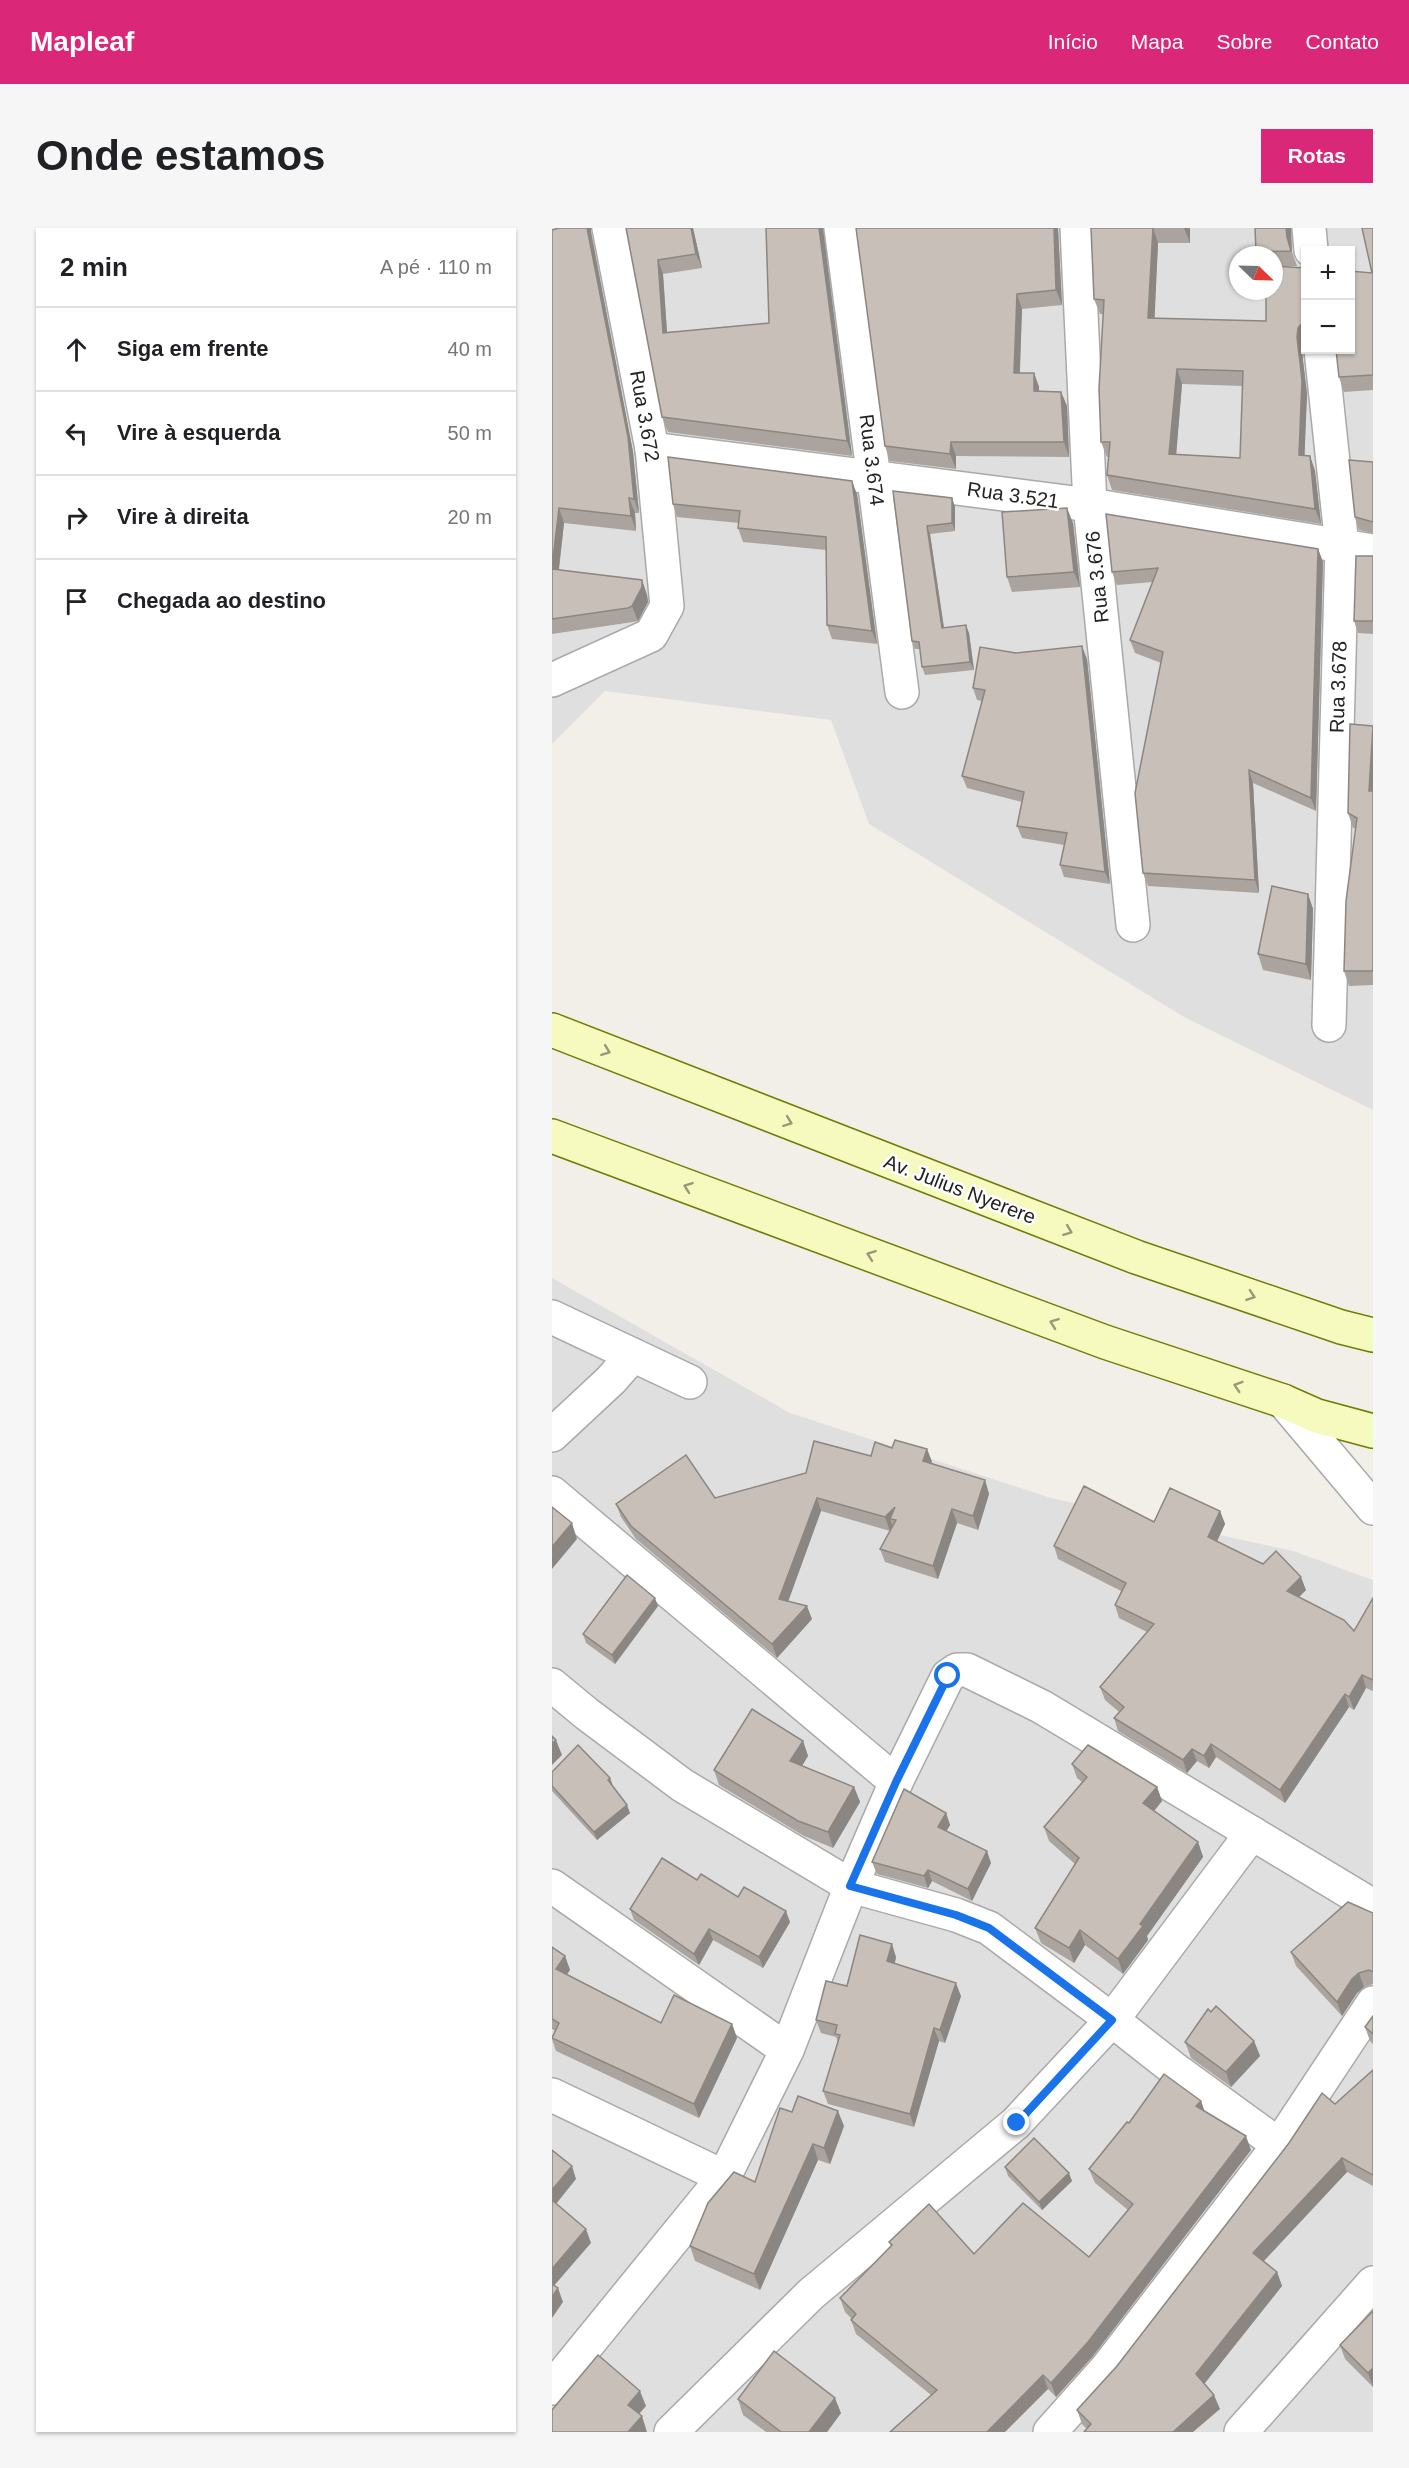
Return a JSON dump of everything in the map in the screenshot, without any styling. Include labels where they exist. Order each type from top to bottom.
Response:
[{"type":"main road","name":"Av. Julius Nyerere","points":[[552,1030],[1136,1257],[1341,1327],[1373,1335]]},
{"type":"main road","points":[[552,1136],[1105,1342],[1283,1401],[1317,1416],[1373,1431]]},
{"type":"street","name":"Rua 3.672","points":[[552,680],[651,635],[667,606],[652,449],[609,228]]},
{"type":"street","name":"Rua 3.674","points":[[841,228],[902,693]]},
{"type":"street","name":"Rua 3.676","points":[[1077,228],[1090,505],[1133,925]]},
{"type":"street","points":[[1309,228],[1311,246]]},
{"type":"street","name":"Rua 3.678","points":[[1323,354],[1357,549],[1329,1026]]},
{"type":"street","name":"Rua 3.521","points":[[652,449],[1090,505],[1357,549]]},
{"type":"street","points":[[552,1317],[690,1382]]},
{"type":"street","points":[[552,1435],[611,1380],[633,1355]]},
{"type":"street","points":[[1283,1401],[1373,1508]]},
{"type":"street","points":[[552,1493],[896,1782]]},
{"type":"street","points":[[552,2388],[724,2177],[787,2050],[850,1886],[896,1782],[948,1676],[957,1670],[968,1670],[1042,1707],[1373,1906]]},
{"type":"street","points":[[552,1685],[682,1785],[850,1886],[956,1915],[989,1928],[1278,2145]]},
{"type":"street","points":[[671,2432],[811,2294],[1017,2123],[1112,2020],[1252,1833]]},
{"type":"street","points":[[552,1886],[787,2050]]},
{"type":"street","points":[[1050,2432],[1107,2368],[1278,2145],[1373,2003]]},
{"type":"street","points":[[552,2095],[724,2177]]},
{"type":"street","points":[[1241,2432],[1373,2283]]},
{"type":"shaded area","points":[[552,228],[1373,228],[1373,1110],[1184,1017],[869,824],[831,720],[605,691],[552,744]]},
{"type":"shaded area","points":[[552,1278],[790,1413],[1051,1498],[1293,1551],[1373,1580],[1373,2432],[552,2432]]},
{"type":"building","points":[[587,228],[628,437],[634,499],[629,498],[631,516],[559,508],[552,567],[552,230]]},
{"type":"building","points":[[626,228],[691,228],[696,254],[658,260],[663,333],[769,323],[766,228],[819,228],[847,441],[662,417]]},
{"type":"building","points":[[856,228],[1054,228],[1056,290],[1017,294],[1014,373],[1034,373],[1034,391],[1061,392],[1064,442],[951,442],[950,454],[885,446]]},
{"type":"building","points":[[1091,228],[1153,228],[1148,318],[1266,321],[1266,300],[1283,300],[1283,267],[1301,268],[1301,325],[1298,328],[1297,337],[1302,380],[1299,455],[1310,456],[1315,509],[1107,475],[1110,442],[1101,442],[1099,389],[1104,300],[1094,299]],"holes":[[[1177,369],[1243,371],[1240,458],[1169,454]]]},
{"type":"building","points":[[1255,228],[1286,228],[1291,251],[1283,251],[1283,246],[1256,246]]},
{"type":"building","points":[[1362,228],[1373,228],[1373,375],[1339,377],[1336,354],[1355,354],[1355,271],[1372,273]]},
{"type":"building","points":[[668,457],[852,481],[872,631],[827,625],[826,537],[738,528],[740,511],[673,504]]},
{"type":"building","points":[[1349,460],[1373,462],[1373,522],[1355,517]]},
{"type":"building","points":[[893,491],[952,498],[952,523],[927,526],[942,628],[966,625],[970,662],[922,667],[919,642],[912,641]]},
{"type":"building","points":[[1067,508],[1074,572],[1007,577],[1002,512]]},
{"type":"building","points":[[1106,514],[1318,549],[1311,798],[1249,770],[1255,880],[1143,873],[1135,793],[1163,652],[1130,640],[1158,568],[1112,572]]},
{"type":"building","points":[[1356,556],[1373,556],[1373,621],[1354,621]]},
{"type":"building","points":[[552,569],[642,580],[642,587],[632,606],[628,608],[552,619]]},
{"type":"building","points":[[1082,646],[1105,872],[1060,865],[1067,833],[1017,826],[1024,792],[962,776],[985,690],[973,688],[980,647],[1016,653]]},
{"type":"building","points":[[1350,724],[1373,726],[1369,791],[1373,791],[1373,971],[1344,971],[1346,901],[1357,818],[1348,813]]},
{"type":"building","points":[[1272,886],[1308,894],[1306,964],[1258,954]]},
{"type":"building","points":[[895,1440],[927,1449],[923,1461],[985,1480],[973,1516],[952,1509],[933,1566],[880,1549],[896,1520],[890,1519],[895,1507],[885,1517],[817,1498],[779,1599],[807,1606],[772,1644],[631,1526],[616,1504],[686,1455],[715,1498],[806,1473],[814,1441],[871,1456],[875,1442],[892,1448]]},
{"type":"building","points":[[1084,1486],[1154,1522],[1170,1488],[1220,1511],[1208,1537],[1263,1564],[1276,1551],[1301,1577],[1287,1591],[1344,1620],[1354,1631],[1373,1598],[1373,1680],[1362,1675],[1349,1697],[1345,1694],[1280,1790],[1211,1744],[1204,1756],[1192,1749],[1183,1760],[1114,1718],[1124,1707],[1100,1687],[1154,1624],[1115,1605],[1126,1583],[1054,1546]]},
{"type":"building","points":[[552,1507],[572,1523],[552,1547]]},
{"type":"building","points":[[627,1575],[655,1598],[612,1655],[583,1634]]},
{"type":"building","points":[[752,1709],[803,1741],[790,1761],[854,1787],[828,1832],[798,1821],[714,1770]]},
{"type":"building","points":[[578,1745],[610,1778],[608,1780],[627,1805],[594,1832],[552,1786],[552,1772]]},
{"type":"building","points":[[1088,1745],[1157,1787],[1143,1803],[1198,1842],[1140,1924],[1143,1926],[1118,1959],[1080,1930],[1069,1948],[1035,1928],[1079,1858],[1044,1827],[1087,1777],[1072,1764]]},
{"type":"building","points":[[904,1789],[946,1813],[938,1827],[987,1851],[968,1889],[928,1870],[924,1876],[872,1862]]},
{"type":"building","points":[[662,1858],[697,1880],[701,1874],[738,1897],[744,1887],[786,1911],[759,1957],[709,1929],[694,1954],[630,1909]]},
{"type":"building","points":[[1348,1902],[1373,1913],[1373,1972],[1369,1970],[1359,1973],[1352,1979],[1337,2002],[1291,1952]]},
{"type":"building","points":[[860,1935],[892,1944],[887,1961],[956,1983],[940,2030],[934,2028],[910,2114],[823,2091],[840,2035],[835,2034],[837,2025],[816,2020],[826,1981],[847,1986]]},
{"type":"building","points":[[552,1947],[565,1956],[556,1969],[661,2023],[674,1995],[732,2024],[694,2104],[552,2038],[559,2023],[552,2019]]},
{"type":"building","points":[[1216,2006],[1254,2041],[1226,2072],[1185,2042],[1208,2009],[1211,2012]]},
{"type":"building","points":[[1373,2016],[1373,2034],[1365,2027]]},
{"type":"building","points":[[1373,2070],[1373,2175],[1342,2158],[1253,2253],[1277,2272],[1196,2374],[1214,2395],[1173,2432],[1084,2432],[1091,2424],[1077,2410],[1117,2366],[1289,2143],[1322,2093],[1335,2104]]},
{"type":"building","points":[[1164,2074],[1201,2101],[1196,2106],[1246,2136],[1088,2342],[1051,2383],[1043,2375],[987,2432],[890,2432],[937,2390],[851,2320],[856,2314],[840,2298],[892,2245],[889,2242],[929,2204],[974,2254],[1023,2203],[1089,2257],[1133,2204],[1089,2169],[1127,2122],[1129,2123]]},
{"type":"building","points":[[798,2096],[838,2111],[824,2148],[813,2144],[754,2274],[690,2246],[708,2203],[734,2172],[755,2182],[780,2108],[792,2112]]},
{"type":"building","points":[[1034,2138],[1069,2173],[1039,2202],[1005,2167]]},
{"type":"building","points":[[552,2150],[572,2166],[552,2190]]},
{"type":"building","points":[[552,2200],[586,2229],[552,2269]]},
{"type":"building","points":[[552,2284],[558,2288],[552,2297]]},
{"type":"building","points":[[1373,2311],[1373,2368],[1368,2373],[1340,2345]]},
{"type":"building","points":[[774,2351],[835,2398],[809,2432],[781,2432],[738,2399]]},
{"type":"building","points":[[598,2355],[640,2391],[628,2405],[642,2416],[628,2432],[552,2432],[552,2410]]},
{"type":"route","points":[[948,1676],[896,1782],[850,1886],[956,1915],[989,1928],[1112,2020],[1017,2123]]}]
